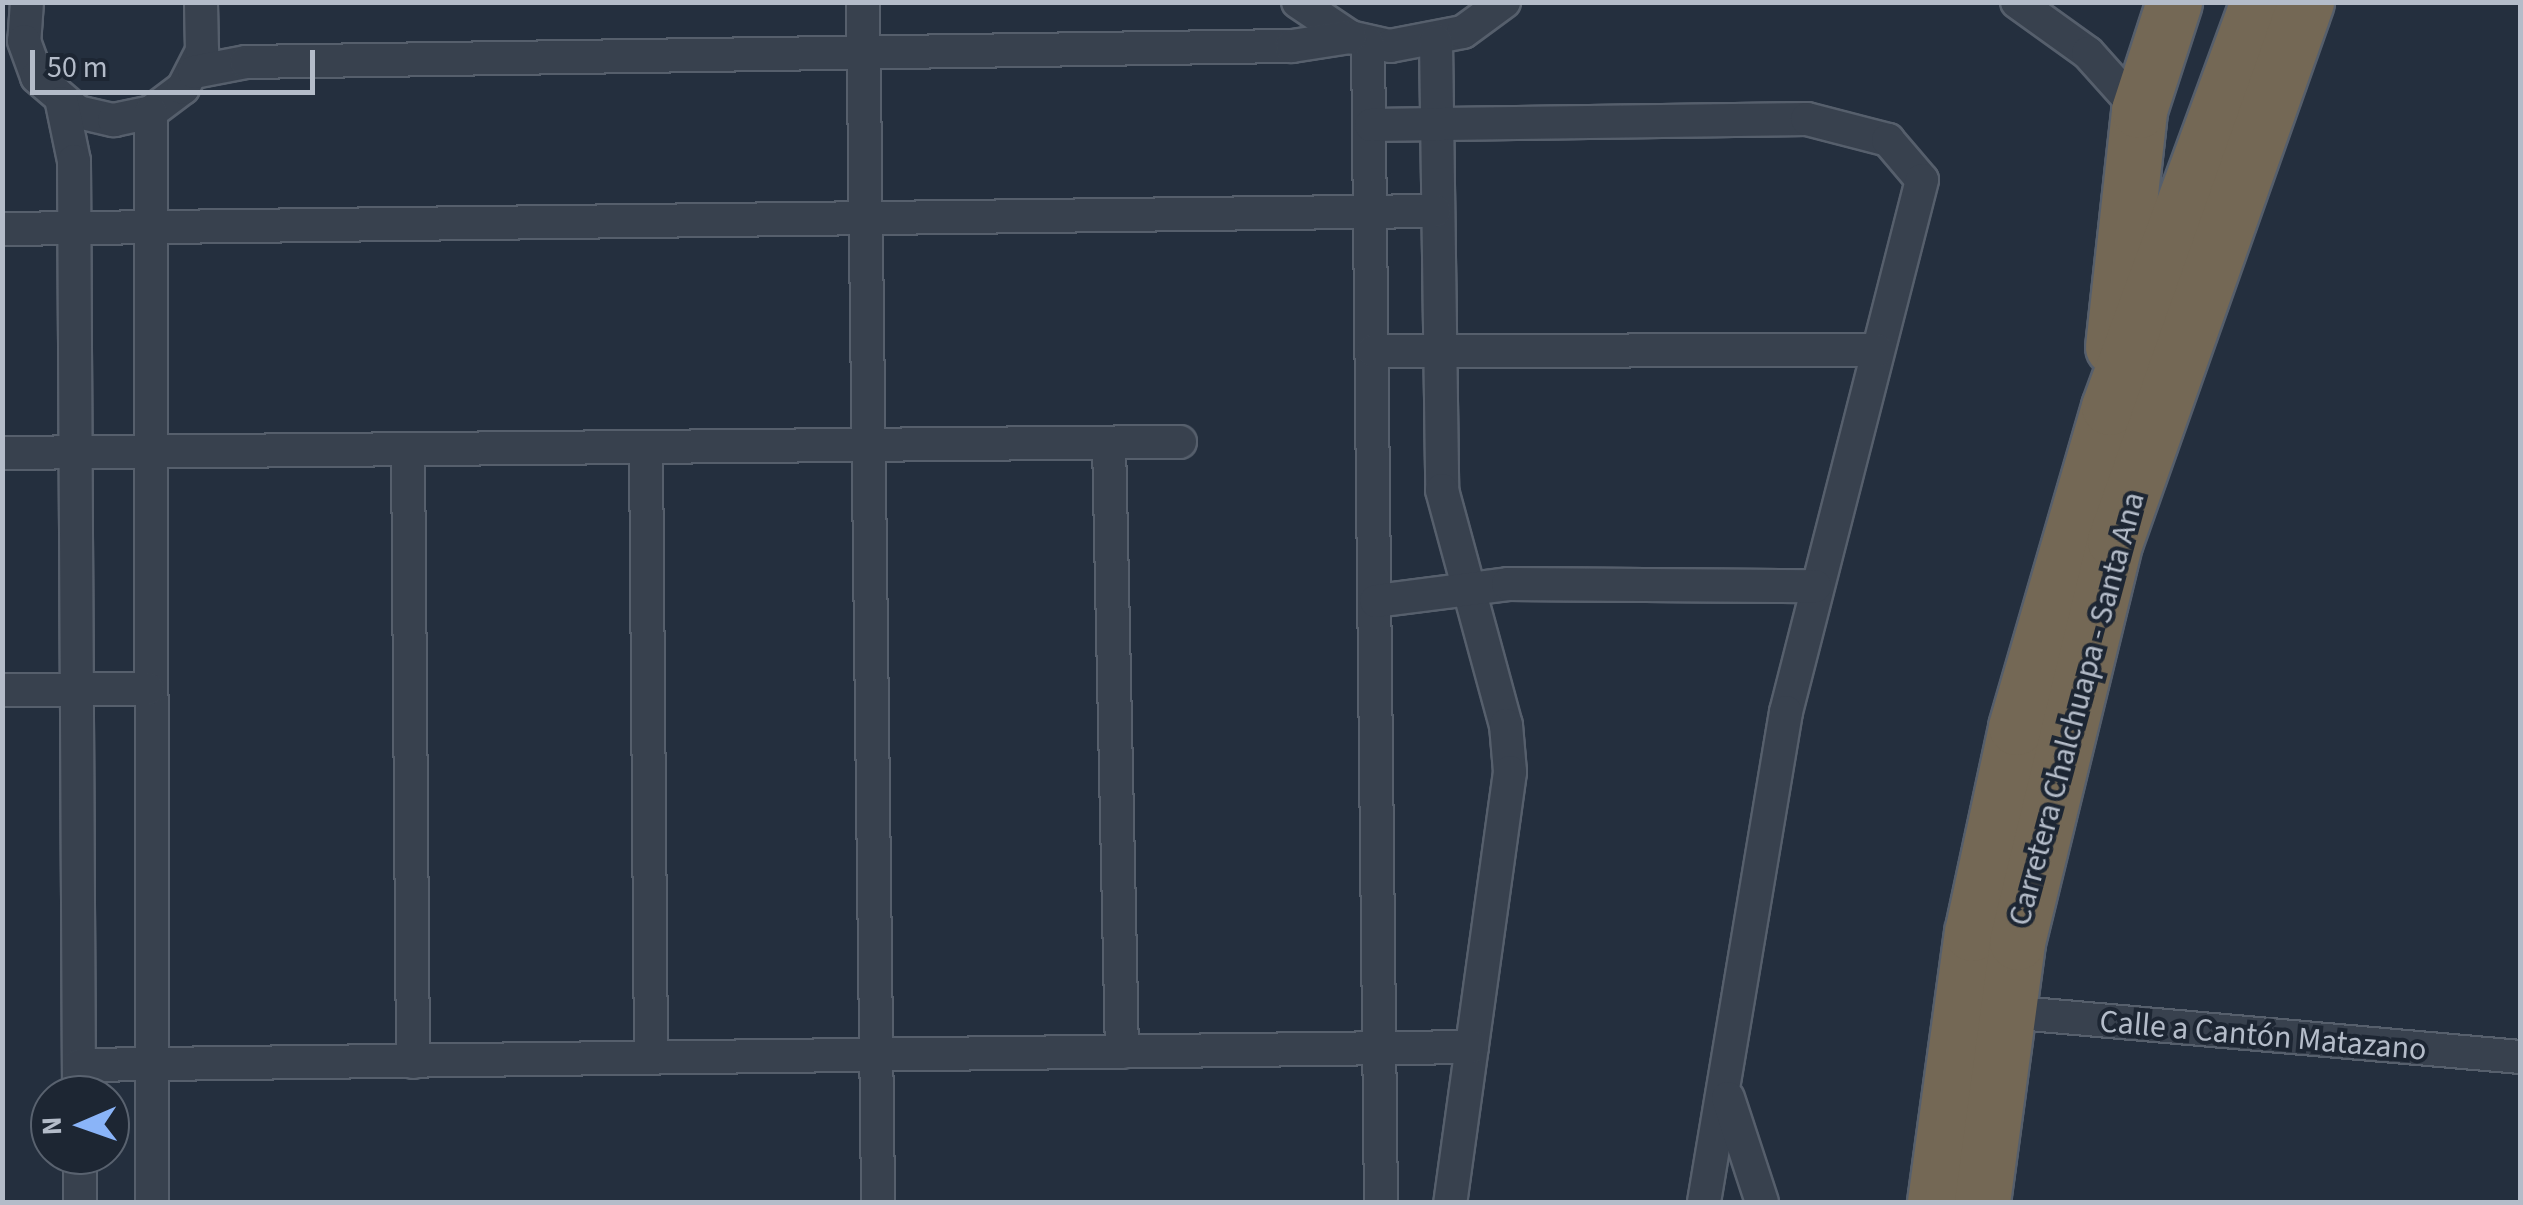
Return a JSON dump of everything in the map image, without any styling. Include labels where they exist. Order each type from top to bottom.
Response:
[{"type":"highway","points":[[2108,407],[2139,110],[2174,2]]},
{"type":"highway","name":"Carretera Chalchuapa - Santa Ana","points":[[1935,1202],[1972,933],[2012,745],[2108,407],[2258,2]]},
{"type":"highway","name":"Carretera Chalchuapa - Santa Ana","points":[[1982,1202],[2006,1012],[2114,542],[2306,2]]},
{"type":"street","points":[[27,2],[24,42],[37,77],[62,103],[114,120],[151,112],[194,72],[246,62],[1292,46],[1359,40],[1436,42],[1504,2]]},
{"type":"street","points":[[194,72],[201,2]]},
{"type":"street","points":[[863,2],[878,1202]]},
{"type":"street","points":[[1298,2],[1359,40]]},
{"type":"street","points":[[2016,2],[2088,53],[2139,110]]},
{"type":"street","points":[[1359,40],[1371,125],[1382,1202]]},
{"type":"street","points":[[1436,42],[1432,123],[1442,490],[1466,591],[1506,725],[1510,772],[1450,1202]]},
{"type":"street","points":[[2,75],[37,77]]},
{"type":"street","points":[[62,103],[74,228],[79,1075]]},
{"type":"street","points":[[151,112],[145,227],[152,1202]]},
{"type":"street","points":[[1371,125],[1807,118],[1888,140],[1922,180],[1786,712],[1726,1094],[1704,1202]]},
{"type":"street","points":[[2,229],[1435,211]]},
{"type":"street","points":[[1373,351],[1877,350]]},
{"type":"street","points":[[2,453],[1180,442]]},
{"type":"street","points":[[1109,443],[1122,1052]]},
{"type":"street","points":[[646,446],[651,1058]]},
{"type":"street","points":[[408,449],[413,1062]]},
{"type":"street","points":[[1376,600],[1508,584],[1816,586]]},
{"type":"street","points":[[2,690],[148,689]]},
{"type":"street","name":"Calle a Cantón Matazano","points":[[2006,1012],[2520,1056]]},
{"type":"street","points":[[103,1075],[150,1065],[1472,1047]]},
{"type":"street","points":[[1726,1094],[1762,1202]]},
{"type":"street","points":[[80,1175],[80,1202]]}]
